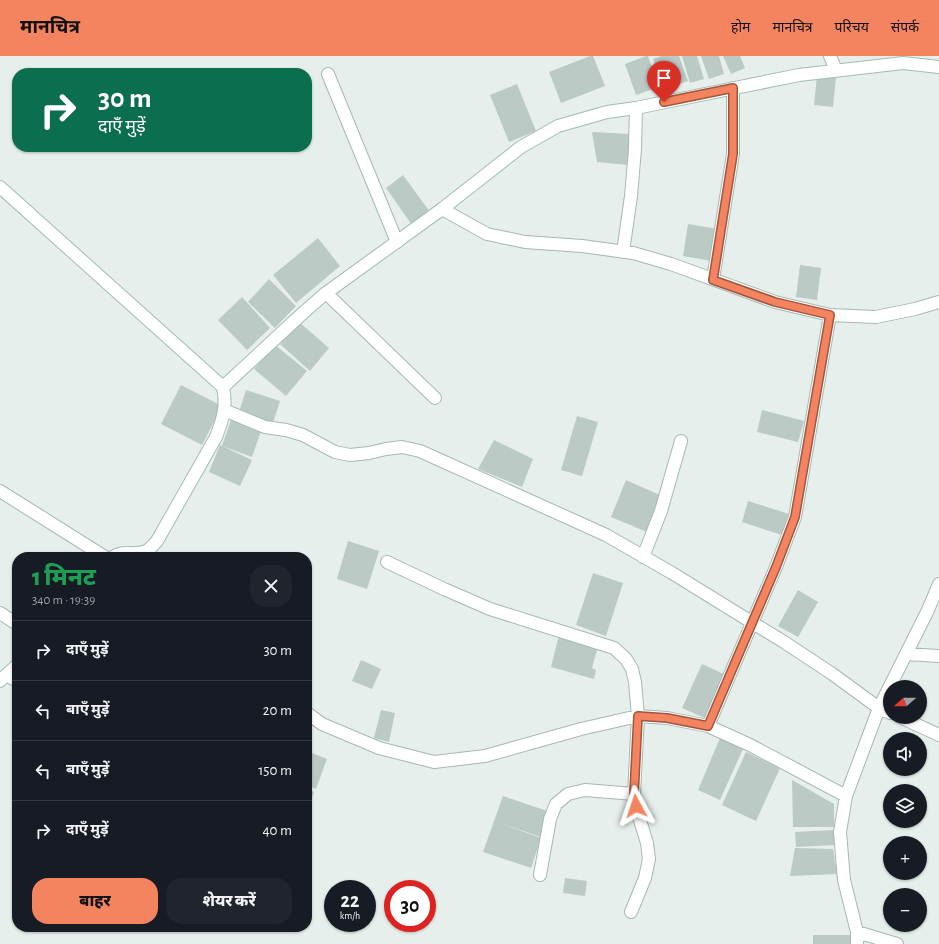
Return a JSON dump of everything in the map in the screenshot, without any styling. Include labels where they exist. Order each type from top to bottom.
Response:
[{"type":"street","points":[[830,56],[836,70]]},
{"type":"street","points":[[223,387],[326,293],[442,209],[521,147],[558,126],[607,112],[636,108],[799,75],[903,63],[939,67]]},
{"type":"street","points":[[328,74],[397,242]]},
{"type":"street","points":[[713,280],[733,154],[733,88]]},
{"type":"street","points":[[623,252],[631,196],[635,149],[636,108]]},
{"type":"street","points":[[0,187],[223,387],[226,399],[223,418],[216,437],[150,552]]},
{"type":"street","points":[[442,209],[488,234],[524,242],[582,246],[633,253],[671,264],[775,302],[830,315],[876,317],[915,309],[939,302]]},
{"type":"street","points":[[326,293],[435,398]]},
{"type":"street","points":[[708,726],[776,567],[795,517],[830,315]]},
{"type":"street","points":[[224,410],[265,427],[286,430],[303,435],[335,452],[350,455],[402,447],[420,451],[606,535],[752,622],[825,669],[883,709]]},
{"type":"street","points":[[643,557],[659,517],[681,441]]},
{"type":"street","points":[[0,491],[96,552]]},
{"type":"street","points":[[387,562],[444,590],[490,609],[614,648],[626,658],[632,669],[635,682],[638,716],[634,794],[647,842],[649,859],[645,878],[631,912]]},
{"type":"street","points":[[896,680],[906,654],[939,584]]},
{"type":"street","points":[[0,613],[12,621]]},
{"type":"street","points":[[906,654],[939,656]]},
{"type":"street","points":[[858,944],[857,932],[844,880],[840,832],[846,796],[883,712]]},
{"type":"street","points":[[312,717],[322,724],[379,748],[434,762],[485,756],[581,729],[638,716],[667,718],[708,726],[750,745],[846,796]]},
{"type":"street","points":[[915,724],[939,735]]},
{"type":"street","points":[[540,875],[550,819],[556,804],[568,794],[585,790],[634,794]]},
{"type":"street","points":[[857,932],[897,944]]},
{"type":"building","points":[[593,56],[605,86],[561,103],[549,72]]},
{"type":"building","points":[[648,56],[659,87],[636,95],[625,64]]},
{"type":"building","points":[[661,56],[679,56],[688,81],[665,89],[653,59]]},
{"type":"building","points":[[682,56],[697,56],[704,79],[690,83]]},
{"type":"building","points":[[701,56],[719,56],[724,74],[709,79]]},
{"type":"building","points":[[723,56],[740,56],[745,68],[731,74]]},
{"type":"building","points":[[817,75],[836,77],[833,107],[814,105]]},
{"type":"building","points":[[517,84],[536,131],[509,142],[490,95]]},
{"type":"building","points":[[592,132],[630,134],[628,165],[597,162]]},
{"type":"building","points":[[403,175],[430,212],[412,225],[386,188]]},
{"type":"building","points":[[688,224],[718,229],[712,261],[683,256]]},
{"type":"building","points":[[318,238],[340,266],[296,303],[273,275]]},
{"type":"building","points":[[800,265],[821,268],[817,300],[796,297]]},
{"type":"building","points":[[269,279],[296,306],[275,328],[248,302]]},
{"type":"building","points":[[242,297],[270,328],[247,350],[218,320]]},
{"type":"building","points":[[299,322],[329,348],[310,371],[280,344]]},
{"type":"building","points":[[274,344],[307,371],[286,396],[254,369]]},
{"type":"building","points":[[181,385],[222,406],[202,445],[161,424]]},
{"type":"building","points":[[246,390],[280,401],[273,423],[239,412]]},
{"type":"building","points":[[762,410],[804,421],[798,442],[757,432]]},
{"type":"building","points":[[577,416],[598,422],[582,476],[561,470]]},
{"type":"building","points":[[232,417],[262,428],[252,457],[222,446]]},
{"type":"building","points":[[494,440],[533,459],[522,487],[478,469]]},
{"type":"building","points":[[220,445],[252,460],[240,486],[209,472]]},
{"type":"building","points":[[626,480],[662,496],[647,532],[611,517]]},
{"type":"building","points":[[748,501],[789,514],[782,535],[742,522]]},
{"type":"building","points":[[348,541],[379,551],[367,589],[337,579]]},
{"type":"building","points":[[593,573],[623,583],[606,636],[576,625]]},
{"type":"building","points":[[798,590],[818,602],[798,637],[778,626]]},
{"type":"building","points":[[559,635],[598,646],[592,668],[596,670],[594,679],[551,667]]},
{"type":"building","points":[[361,660],[381,669],[372,689],[352,681]]},
{"type":"building","points":[[702,664],[726,675],[707,719],[682,708]]},
{"type":"building","points":[[381,710],[395,713],[389,742],[374,738]]},
{"type":"building","points":[[720,738],[743,749],[720,800],[698,790]]},
{"type":"building","points":[[746,752],[780,768],[756,821],[722,805]]},
{"type":"building","points":[[312,753],[327,759],[316,789],[312,787]]},
{"type":"building","points":[[792,780],[834,804],[834,827],[793,827]]},
{"type":"building","points":[[503,796],[550,812],[541,837],[494,821]]},
{"type":"building","points":[[494,821],[541,838],[531,868],[483,852]]},
{"type":"building","points":[[834,830],[835,845],[796,847],[795,832]]},
{"type":"building","points":[[795,848],[833,849],[837,874],[790,876]]},
{"type":"building","points":[[565,878],[587,881],[585,896],[563,893]]},
{"type":"building","points":[[813,935],[855,935],[855,944],[813,944]]},
{"type":"route","points":[[636,806],[634,794],[638,716],[667,718],[708,726],[776,567],[795,517],[830,315],[775,302],[713,280],[733,154],[733,88],[664,102]]}]
